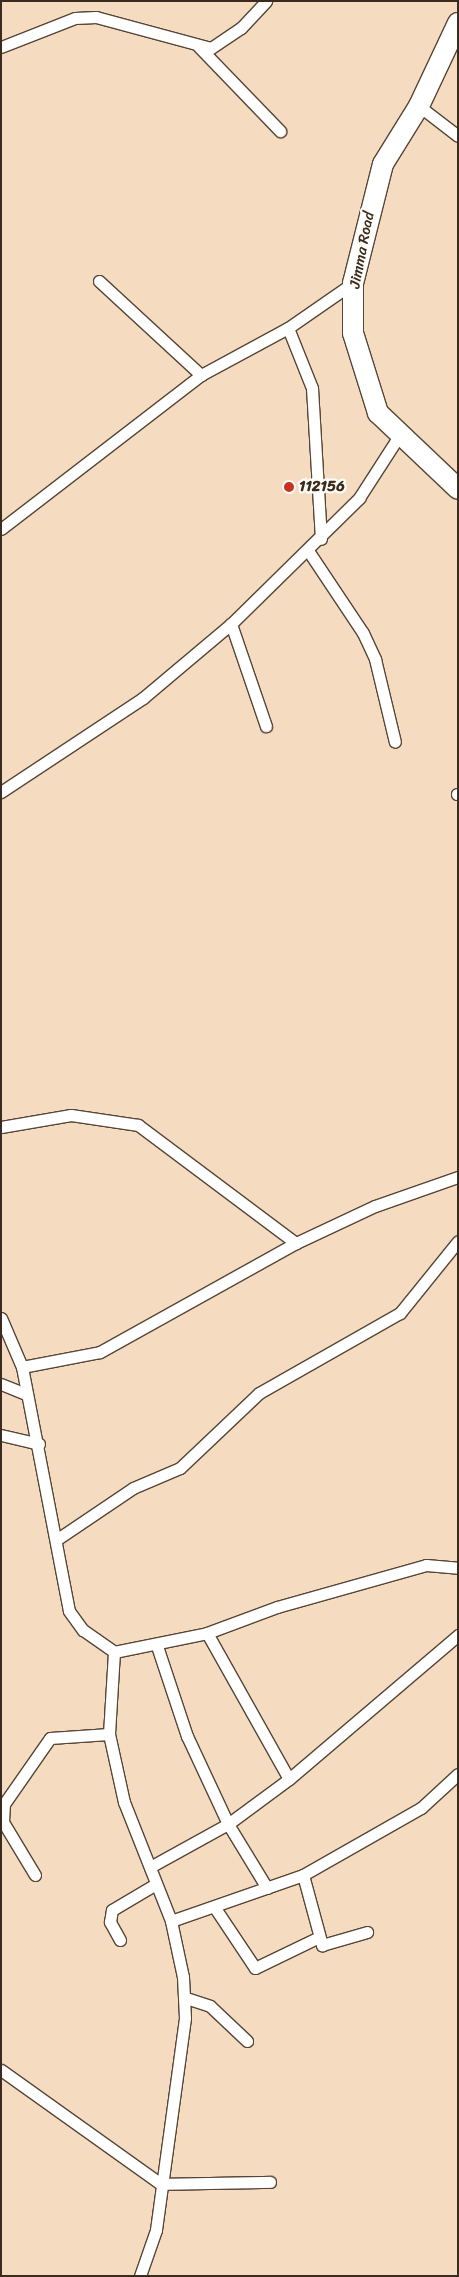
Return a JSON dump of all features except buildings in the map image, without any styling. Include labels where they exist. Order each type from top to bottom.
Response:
[{"type":"highway","name":"Jimma Road","points":[[456,28],[419,106],[383,164],[354,283],[353,333],[368,393],[378,413],[399,436],[458,489]]},
{"type":"street","points":[[1,47],[75,18],[96,17],[199,47],[222,44],[266,1]]},
{"type":"street","points":[[199,47],[280,131]]},
{"type":"street","points":[[419,106],[458,136]]},
{"type":"street","points":[[99,281],[201,375]]},
{"type":"street","points":[[1,529],[201,375],[288,328],[354,283]]},
{"type":"street","points":[[288,328],[312,388],[320,540]]},
{"type":"street","points":[[1,792],[143,698],[231,624],[309,552],[368,487],[399,436]]},
{"type":"street","points":[[309,552],[363,633],[375,659],[395,742]]},
{"type":"street","points":[[231,624],[266,726]]},
{"type":"street","points":[[1,1127],[70,1115],[138,1124],[296,1242]]},
{"type":"street","points":[[22,1367],[100,1352],[296,1242],[375,1206],[458,1177]]},
{"type":"street","points":[[56,1540],[133,1488],[180,1468],[259,1393],[400,1313],[458,1242]]},
{"type":"street","points":[[1,1318],[22,1367],[26,1394],[40,1444],[69,1611],[83,1630],[114,1652],[156,1646],[207,1633],[277,1607],[418,1567],[458,1568]]},
{"type":"street","points":[[1,1384],[26,1394]]},
{"type":"street","points":[[1,1435],[40,1444]]},
{"type":"street","points":[[207,1633],[289,1779]]},
{"type":"street","points":[[150,1867],[228,1824],[289,1779],[458,1635]]},
{"type":"street","points":[[156,1646],[187,1736],[228,1824],[267,1888]]},
{"type":"street","points":[[114,1652],[110,1734],[124,1802],[171,1921],[186,1998],[156,2230],[140,2276]]},
{"type":"street","points":[[35,1875],[2,1822],[4,1804],[50,1738],[110,1734]]},
{"type":"street","points":[[171,1921],[215,1908],[302,1875],[421,1808],[458,1774]]},
{"type":"street","points":[[302,1875],[319,1937],[325,1946],[367,1932]]},
{"type":"street","points":[[120,1940],[110,1922],[112,1910],[156,1884]]},
{"type":"street","points":[[215,1908],[255,1968],[319,1937]]},
{"type":"street","points":[[186,1998],[210,2006],[247,2041]]},
{"type":"street","points":[[1,2070],[162,2184],[270,2182]]},
{"type":"place","name":"112156","points":[[289,487]]}]
